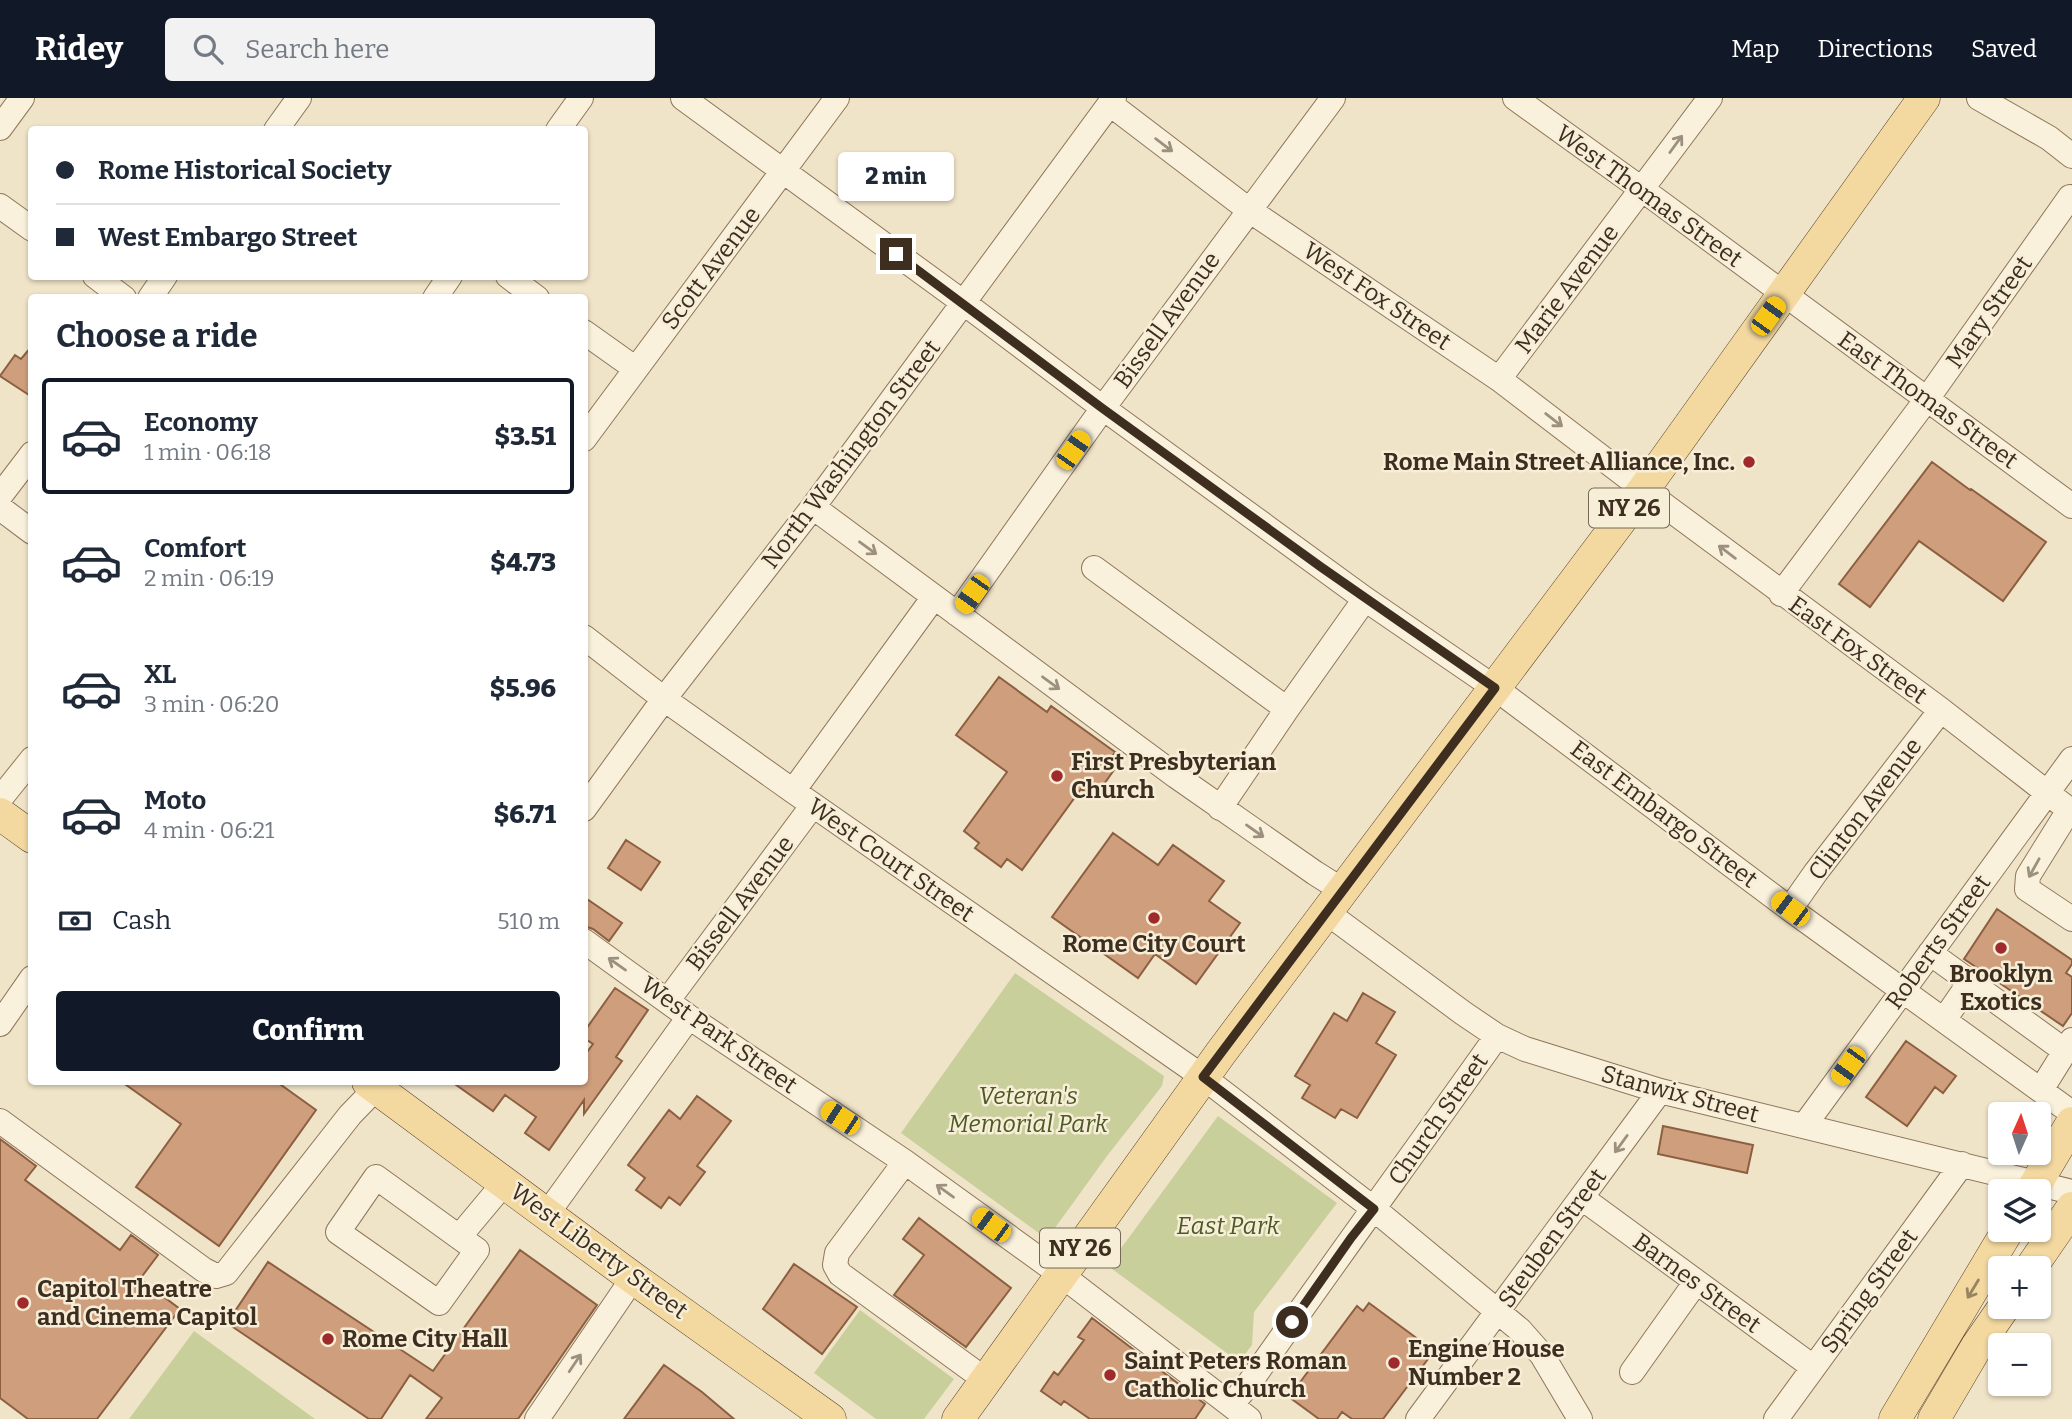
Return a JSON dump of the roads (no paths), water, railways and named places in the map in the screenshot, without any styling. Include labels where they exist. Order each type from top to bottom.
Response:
[{"type":"main road","name":"NY 26","points":[[958,1419],[1203,1077],[1643,489],[1924,98]]},
{"type":"main road","points":[[0,814],[28,834]]},
{"type":"main road","name":"West Liberty Street","points":[[377,1085],[547,1214],[830,1419]]},
{"type":"main road","points":[[2039,1179],[2072,1123]]},
{"type":"main road","points":[[2039,1256],[2072,1208]]},
{"type":"main road","points":[[1895,1419],[2001,1242]]},
{"type":"main road","points":[[1934,1419],[1996,1319]]},
{"type":"main road","points":[[765,1372],[795,1419]]},
{"type":"street","points":[[0,128],[22,98]]},
{"type":"street","points":[[279,126],[299,98]]},
{"type":"street","points":[[561,126],[581,98]]},
{"type":"street","name":"East Embargo Street","points":[[683,98],[964,303],[1102,408],[1365,599],[1495,688],[1790,909],[2072,1113]]},
{"type":"street","name":"Scott Avenue","points":[[588,434],[837,98]]},
{"type":"street","name":"Bissell Avenue","points":[[957,614],[1102,408],[1333,98]]},
{"type":"street","name":"West Thomas Street","points":[[1515,98],[1784,294]]},
{"type":"street","name":"Marie Avenue","points":[[1499,379],[1710,98]]},
{"type":"street","name":"West Fox Street","points":[[1112,101],[1248,210],[1499,379],[1643,489]]},
{"type":"street","name":"North Washington Street","points":[[588,804],[664,699],[813,507],[1112,101]]},
{"type":"street","points":[[1996,102],[2072,156]]},
{"type":"street","name":"Mary Street","points":[[1781,594],[1927,399],[2071,198]]},
{"type":"street","points":[[0,207],[28,226]]},
{"type":"street","points":[[100,280],[119,294]]},
{"type":"street","points":[[513,280],[532,294]]},
{"type":"street","name":"East Thomas Street","points":[[1784,294],[2072,506]]},
{"type":"street","points":[[588,335],[636,369]]},
{"type":"street","points":[[0,496],[28,459]]},
{"type":"street","name":"East Fox Street","points":[[1643,489],[1781,594],[1941,710],[2071,811]]},
{"type":"street","name":"Stanwix Street","points":[[813,507],[1220,807],[1315,873],[1334,901],[1463,1013],[1497,1036],[1525,1049],[1660,1091],[1962,1164],[2009,1179]]},
{"type":"street","points":[[0,508],[28,529]]},
{"type":"street","points":[[1094,568],[1287,709]]},
{"type":"street","points":[[793,791],[934,597]]},
{"type":"street","points":[[1220,807],[1365,599]]},
{"type":"street","name":"West Court Street","points":[[588,640],[664,699],[793,791],[1203,1077],[1374,1209],[1520,1330],[1542,1355],[1580,1419]]},
{"type":"street","name":"Clinton Avenue","points":[[1790,909],[1941,710]]},
{"type":"street","name":"Roberts Street","points":[[1804,1126],[2072,759]]},
{"type":"street","points":[[0,799],[28,764]]},
{"type":"street","name":"Bissell Avenue","points":[[668,1000],[813,805]]},
{"type":"street","points":[[2071,811],[2064,838],[2028,876],[2027,889],[2072,919]]},
{"type":"street","name":"West Park Street","points":[[588,944],[689,1017],[905,1162],[1060,1274],[1240,1412]]},
{"type":"street","points":[[1930,953],[2068,1045],[2040,1090]]},
{"type":"street","points":[[1944,1020],[1970,982]]},
{"type":"street","points":[[0,1024],[28,984]]},
{"type":"street","points":[[547,1214],[689,1017]]},
{"type":"street","name":"Church Street","points":[[1240,1412],[1248,1385],[1497,1036]]},
{"type":"street","points":[[0,1121],[204,1270],[216,1276],[226,1273],[375,1085]]},
{"type":"street","name":"Steuben Street","points":[[1418,1419],[1660,1091]]},
{"type":"street","points":[[905,1162],[837,1253],[835,1265],[840,1274],[987,1381]]},
{"type":"street","name":"Spring Street","points":[[1776,1419],[1962,1164]]},
{"type":"street","points":[[376,1177],[460,1237],[477,1250],[439,1303],[338,1232],[376,1177]]},
{"type":"street","points":[[460,1237],[505,1182]]},
{"type":"street","name":"Stanwix Street","points":[[2051,1189],[2072,1192]]},
{"type":"street","name":"Barnes Street","points":[[1582,1198],[1813,1367]]},
{"type":"street","points":[[537,1419],[634,1278]]},
{"type":"street","points":[[1632,1372],[1696,1282]]},
{"type":"place","name":"Rome Main Street Alliance, Inc.","points":[[1749,462]]},
{"type":"place","name":"First Presbyterian Church","points":[[1057,776]]},
{"type":"place","name":"Rome City Court","points":[[1154,918]]},
{"type":"place","name":"Brooklyn Exotics","points":[[2001,948]]},
{"type":"place","name":"Capitol Theatre and Cinema Capitol","points":[[23,1303]]},
{"type":"place","name":"Rome City Hall","points":[[328,1339]]},
{"type":"place","name":"Engine House Number 2","points":[[1394,1363]]},
{"type":"place","name":"Saint Peters Roman Catholic Church","points":[[1110,1375]]},
{"type":"park label","name":"Veteran's Memorial Park","points":[[1028,1110]]},
{"type":"park label","name":"East Park","points":[[1228,1226]]}]
